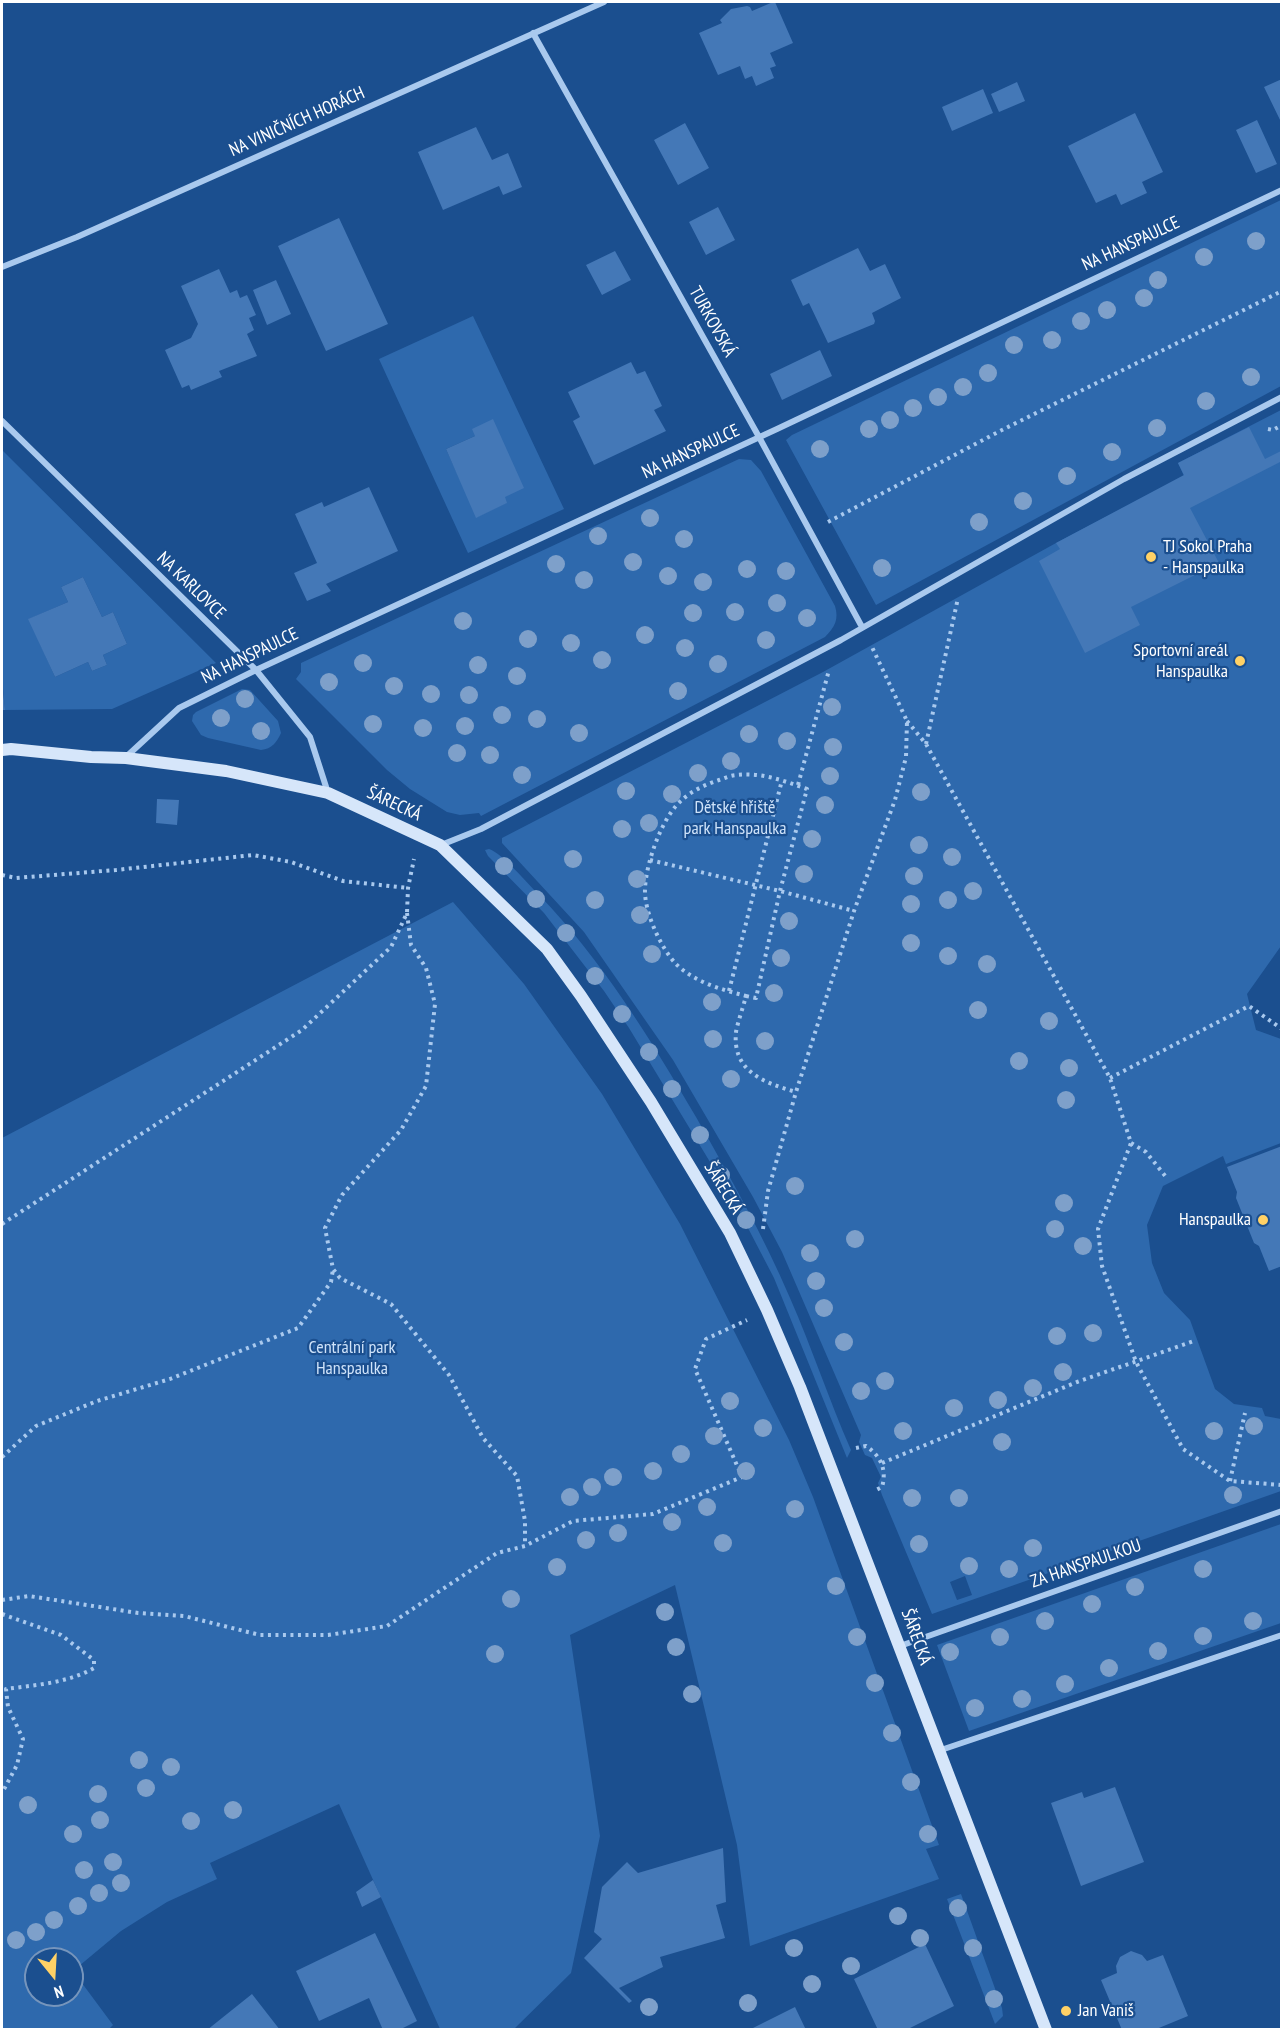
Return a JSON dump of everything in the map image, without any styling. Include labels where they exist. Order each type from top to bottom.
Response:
[{"type":"street","name":"NA VINIČNÍCH HORÁCH","points":[[2,267],[77,237],[604,2]]},
{"type":"street","name":"TURKOVSKÁ","points":[[534,33],[862,627]]},
{"type":"street","name":"NA HANSPAULCE","points":[[126,758],[179,708],[256,669],[759,437],[1281,190]]},
{"type":"street","points":[[440,845],[481,829],[841,640],[1124,479],[1281,397]]},
{"type":"street","name":"NA KARLOVCE","points":[[2,421],[256,669],[310,737],[328,793]]},
{"type":"street","name":"ŠÁRECKÁ","points":[[2,750],[126,758],[226,771],[328,793],[440,845],[547,949],[651,1102],[730,1233],[767,1310],[800,1387],[1046,2030]]},
{"type":"street","name":"ZA HANSPAULKOU","points":[[900,1646],[1281,1511]]},
{"type":"street","points":[[938,1751],[1281,1635]]},
{"type":"path","points":[[827,522],[1000,431],[1281,291]]},
{"type":"path","points":[[926,744],[960,588]]},
{"type":"path","points":[[862,627],[881,662],[907,721],[926,744],[1110,1078],[1131,1143],[1098,1229],[1102,1266],[1136,1362],[1183,1449],[1230,1481],[1281,1485]]},
{"type":"path","points":[[798,786],[830,667]]},
{"type":"path","points":[[763,1229],[768,1191],[796,1092],[854,911],[895,800],[906,757],[907,721]]},
{"type":"path","points":[[734,774],[759,774],[782,780],[807,789],[780,891],[756,998],[729,991],[696,978],[677,965],[661,945],[649,913],[645,891],[650,860],[659,832],[682,800],[705,784],[734,774]]},
{"type":"path","points":[[729,991],[782,780]]},
{"type":"path","points":[[2,875],[16,878],[253,855],[291,862],[343,881],[408,888]]},
{"type":"path","points":[[2,1457],[36,1426],[97,1401],[170,1379],[298,1328],[331,1282],[333,1269],[325,1228],[342,1195],[401,1130],[426,1086],[435,1004],[426,968],[411,945],[407,913],[408,888],[414,858]]},
{"type":"path","points":[[650,860],[854,911]]},
{"type":"path","points":[[2,1224],[302,1030],[391,947],[407,913]]},
{"type":"path","points":[[746,996],[736,1033],[738,1053],[749,1072],[776,1086],[796,1092]]},
{"type":"path","points":[[1110,1078],[1249,1006],[1281,1029]]},
{"type":"path","points":[[1131,1143],[1146,1152],[1166,1177]]},
{"type":"path","points":[[333,1269],[340,1278],[391,1304],[449,1375],[483,1438],[517,1476],[525,1521],[525,1546]]},
{"type":"path","points":[[2,1600],[29,1596],[138,1613],[184,1616],[260,1635],[328,1635],[387,1626],[497,1553],[525,1546],[573,1521],[653,1514],[742,1477],[695,1369],[706,1339],[767,1310]]},
{"type":"path","points":[[882,1463],[1077,1382],[1194,1341]]},
{"type":"path","points":[[1230,1481],[1245,1413]]},
{"type":"path","points":[[856,1448],[866,1446],[874,1451],[882,1463],[885,1476],[882,1487],[874,1491]]},
{"type":"path","points":[[2,1614],[61,1635],[94,1660],[94,1668],[83,1675],[44,1684],[6,1689],[8,1707],[23,1739],[16,1765],[2,1793]]},
{"type":"green space","points":[[1281,200],[1281,386],[876,605],[786,440],[792,435]]},
{"type":"green space","points":[[473,316],[564,509],[468,553],[379,359]],"holes":[[[475,436],[506,503],[477,517],[446,449]]]},
{"type":"green space","name":"Dětské hřiště park Hanspaulka","points":[[1281,410],[1281,946],[1247,994],[1256,1030],[1281,1039],[1281,1143],[1226,1164],[1223,1156],[1163,1186],[1147,1225],[1152,1263],[1164,1293],[1190,1320],[1215,1389],[1234,1404],[1262,1408],[1265,1416],[1281,1419],[1281,1491],[932,1614],[882,1495],[878,1483],[881,1477],[872,1458],[865,1455],[859,1442],[861,1435],[782,1252],[753,1197],[673,1060],[584,932],[502,843],[502,838],[823,672],[1056,543],[1184,476],[1178,463]],"holes":[[[965,1576],[972,1595],[957,1600],[950,1582]]]},
{"type":"green space","points":[[2,450],[216,663],[112,709],[5,710],[2,679]],"holes":[[[83,577],[102,617],[113,612],[127,644],[103,655],[107,665],[92,671],[88,662],[55,677],[29,619],[68,602],[61,587]]]},
{"type":"green space","points":[[739,459],[751,460],[761,471],[835,606],[836,619],[831,630],[825,637],[481,816],[479,813],[460,815],[447,812],[410,789],[387,770],[296,679],[301,672],[301,663]]},
{"type":"green space","points":[[242,689],[250,690],[278,721],[281,733],[271,747],[261,750],[208,738],[201,735],[192,721],[196,712]]},
{"type":"green space","points":[[489,849],[515,869],[584,946],[643,1029],[679,1087],[733,1183],[780,1275],[851,1450],[847,1458],[774,1278],[736,1205],[629,1028],[604,991],[544,913],[488,856],[485,850]]},
{"type":"green space","name":"Centrální park Hanspaulka","points":[[453,902],[524,984],[602,1094],[680,1224],[789,1440],[813,1497],[939,1845],[926,1849],[939,1879],[750,1946],[737,1845],[675,1585],[570,1635],[600,1836],[571,1973],[514,2029],[440,2029],[339,1804],[210,1863],[217,1879],[167,1902],[121,1931],[84,1962],[84,1947],[24,1947],[24,2007],[84,2007],[84,1986],[113,2025],[109,2029],[2,2030],[2,1138]]},
{"type":"green space","points":[[1281,1524],[1281,1623],[969,1731],[937,1645]]},
{"type":"green space","points":[[961,1894],[1002,2008],[1003,2016],[995,2024],[947,1899]]},
{"type":"building","points":[[773,2],[793,43],[770,53],[776,66],[770,68],[774,78],[756,86],[752,76],[745,79],[740,66],[718,75],[699,33],[722,23],[720,20],[731,9],[747,6],[752,11]]},
{"type":"building","points":[[1282,79],[1282,124],[1264,87]]},
{"type":"building","points":[[1017,82],[1025,101],[999,112],[991,94]]},
{"type":"building","points":[[983,89],[993,113],[952,131],[942,107]]},
{"type":"building","points":[[1135,113],[1163,172],[1142,182],[1147,193],[1121,205],[1116,194],[1096,203],[1068,146]]},
{"type":"building","points":[[1257,120],[1277,164],[1256,173],[1236,130]]},
{"type":"building","points":[[685,123],[709,168],[678,185],[654,140]]},
{"type":"building","points":[[476,127],[492,160],[508,153],[522,187],[503,195],[499,186],[443,210],[418,152]]},
{"type":"building","points":[[718,207],[735,240],[706,255],[689,222]]},
{"type":"building","points":[[339,218],[388,324],[326,351],[278,246]]},
{"type":"building","points":[[858,248],[870,271],[885,264],[901,298],[872,313],[874,324],[828,343],[809,303],[803,306],[791,280]]},
{"type":"building","points":[[615,251],[631,280],[602,295],[586,265]]},
{"type":"building","points":[[219,269],[230,293],[237,290],[240,298],[247,295],[256,315],[249,318],[254,330],[247,334],[257,356],[219,371],[222,377],[191,390],[189,385],[182,388],[165,350],[191,338],[198,324],[181,286]]},
{"type":"building","points":[[276,280],[291,314],[267,325],[253,290]]},
{"type":"building","points":[[820,350],[832,376],[782,400],[770,374]]},
{"type":"building","points":[[631,362],[637,374],[645,371],[662,406],[654,410],[666,431],[594,465],[573,421],[580,417],[568,392]]},
{"type":"building","points":[[493,419],[524,488],[505,497],[507,503],[476,518],[446,449],[475,436],[472,429]]},
{"type":"building","points":[[1249,427],[1265,459],[1281,451],[1282,461],[1190,508],[1219,563],[1131,607],[1140,625],[1085,653],[1039,561],[1060,549],[1056,543],[1184,475],[1178,463]]},
{"type":"building","points":[[369,487],[398,551],[326,584],[331,591],[307,601],[294,573],[317,563],[295,514],[322,502],[324,507]]},
{"type":"building","points":[[83,577],[102,617],[113,612],[127,644],[103,655],[107,665],[92,671],[88,662],[55,677],[28,619],[68,602],[61,587]]},
{"type":"building","points":[[3,691],[5,710],[2,710]]},
{"type":"building","points":[[157,799],[179,800],[177,825],[156,823]]},
{"type":"building","name":"Hanspaulka","points":[[1282,1146],[1282,1266],[1269,1271],[1259,1246],[1254,1243],[1236,1198],[1237,1192],[1227,1167]]},
{"type":"building","points":[[1115,1787],[1144,1862],[1081,1886],[1051,1803],[1082,1792],[1084,1798]]},
{"type":"building","points":[[723,1848],[726,1902],[716,1905],[725,1938],[660,1957],[663,1967],[619,1988],[632,2001],[629,2003],[584,1958],[602,1939],[594,1932],[602,1887],[627,1862],[638,1873]]},
{"type":"building","points":[[373,1880],[381,1897],[362,1907],[356,1892]]},
{"type":"building","points":[[375,1933],[417,2021],[399,2030],[383,2030],[369,1998],[319,2021],[296,1971]]},
{"type":"building","points":[[925,1944],[954,2006],[906,2030],[878,2030],[854,1979]]},
{"type":"building","points":[[1131,1951],[1142,1955],[1147,1961],[1163,1955],[1188,2016],[1154,2030],[1122,2030],[1101,1980],[1117,1973],[1116,1966],[1120,1957]]},
{"type":"building","points":[[252,1994],[280,2030],[207,2030]]},
{"type":"building","points":[[795,2007],[806,2030],[749,2030]]},
{"type":"place","name":"TJ Sokol Praha - Hanspaulka","points":[[1151,557]]},
{"type":"place","name":"Sportovní areál Hanspaulka","points":[[1240,661]]},
{"type":"place","name":"Hanspaulka","points":[[1263,1220]]},
{"type":"place","name":"Jan Vaniš","points":[[1066,2011]]}]
